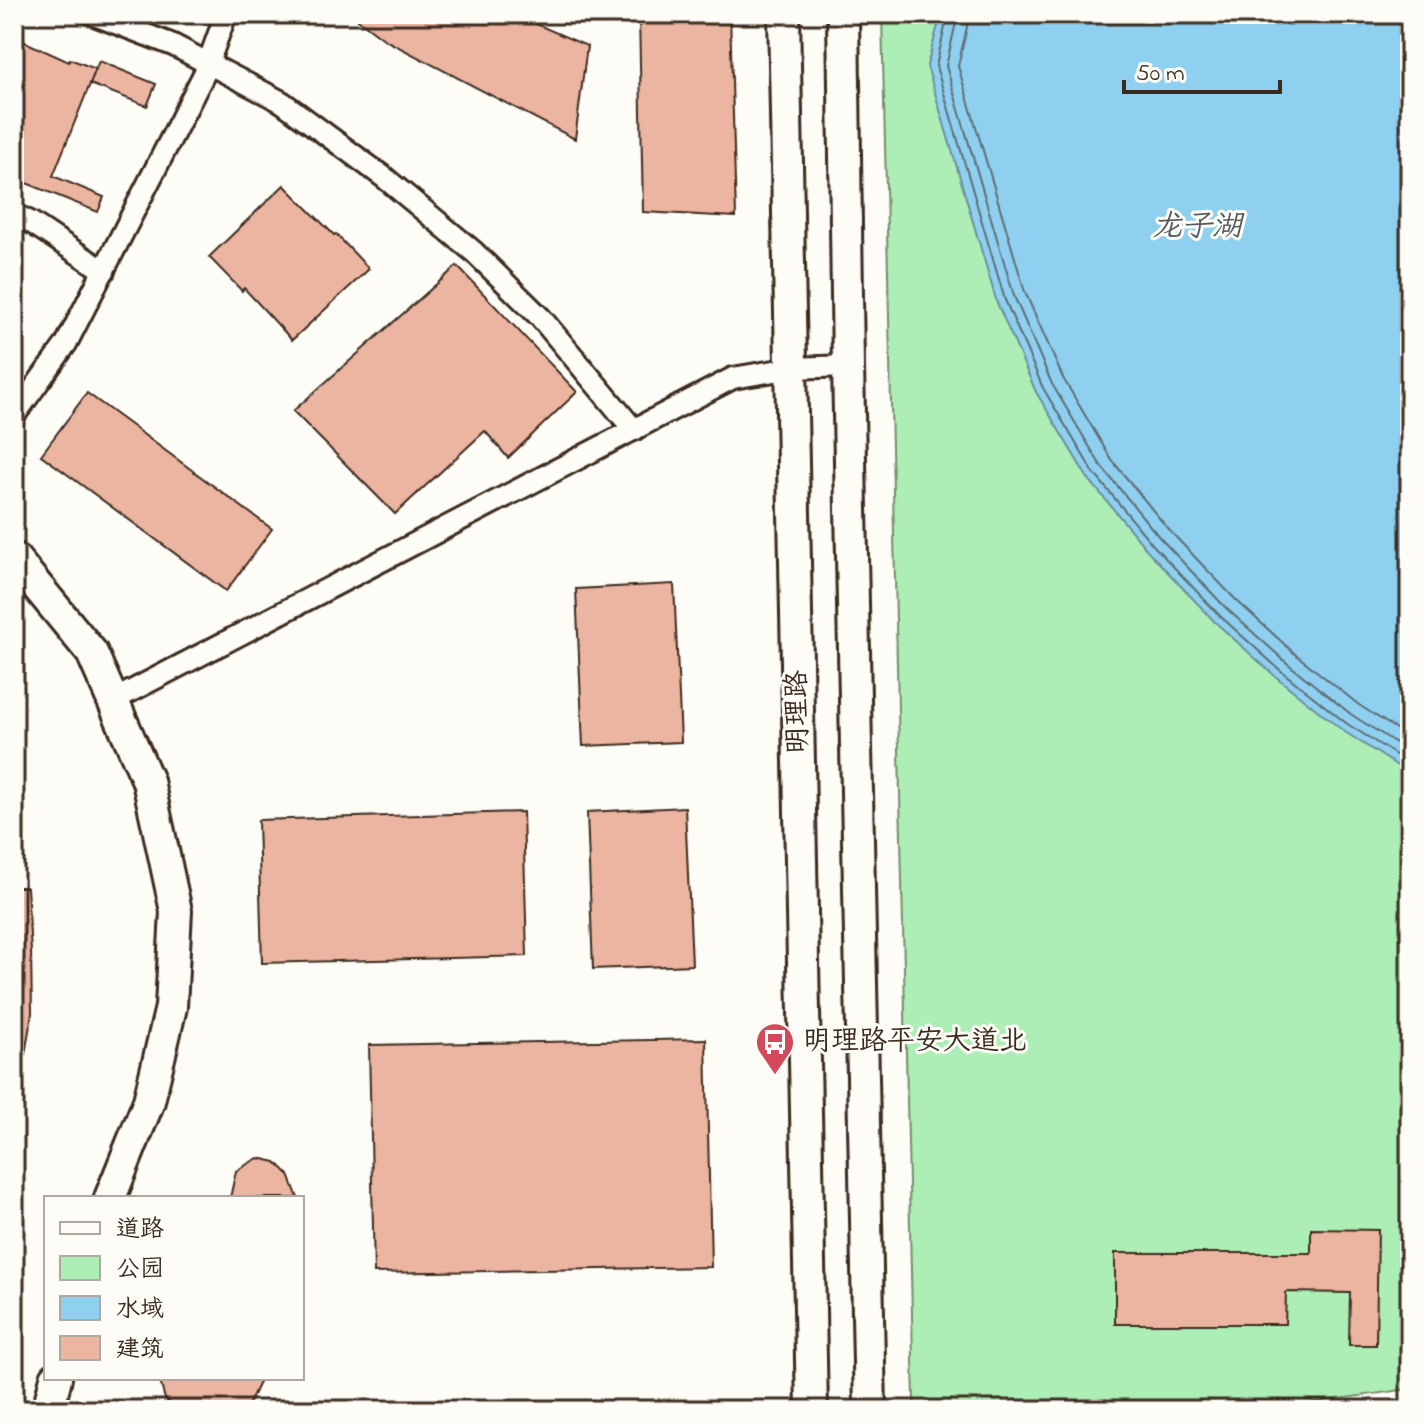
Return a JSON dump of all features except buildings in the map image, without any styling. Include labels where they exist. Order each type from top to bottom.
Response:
[{"type":"main road","name":"明理路","points":[[784,14],[812,1410]]},
{"type":"main road","name":"明理路","points":[[843,14],[870,1410]]},
{"type":"main road","points":[[14,558],[92,653],[148,781],[176,911],[171,1007],[149,1101],[111,1196]]},
{"type":"main road","points":[[48,1410],[56,1380]]},
{"type":"street","points":[[92,14],[173,45],[282,102],[385,178],[474,252],[541,318],[634,430]]},
{"type":"street","points":[[14,416],[66,344],[208,63],[226,14]]},
{"type":"street","points":[[14,214],[104,271]]},
{"type":"street","points":[[112,701],[733,378],[792,368],[848,366]]},
{"type":"green space","points":[[882,14],[1410,14],[1410,1389],[1260,1410],[920,1410],[914,1401]]},
{"type":"water","name":"龙子湖","points":[[941,14],[1410,14],[1410,774],[1342,730],[1215,622],[1147,550],[1087,477],[1036,392],[997,303],[927,66]]},
{"type":"place","name":"明理路平安大道北","points":[[775,1076]]}]
